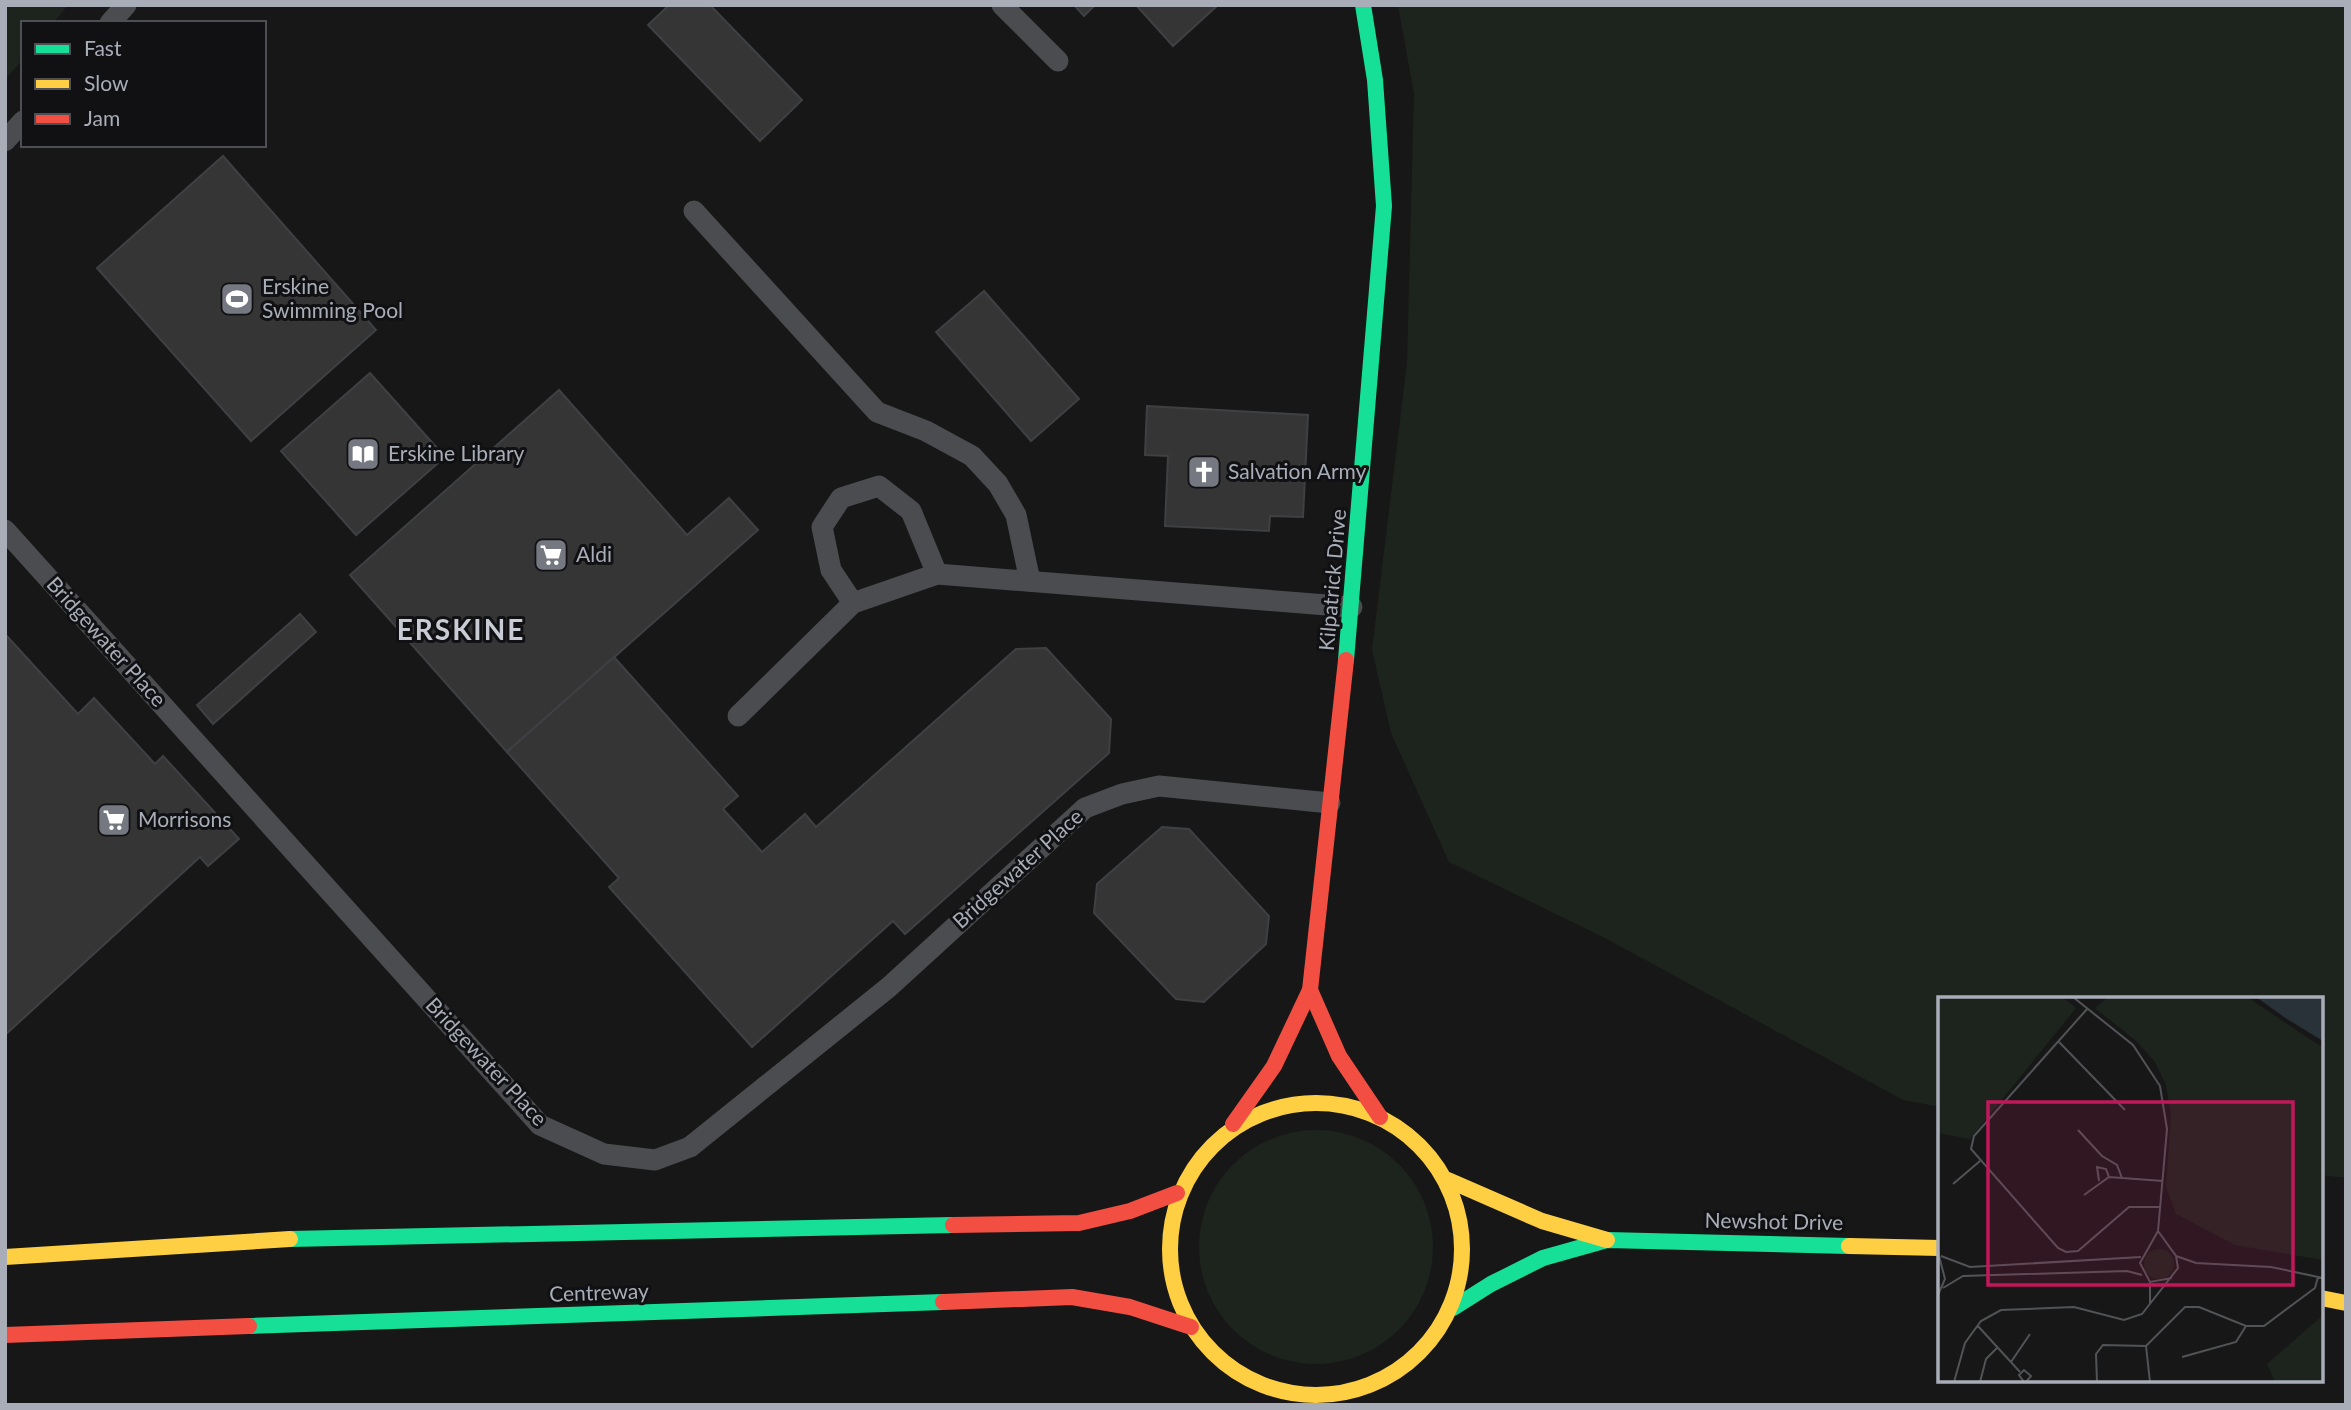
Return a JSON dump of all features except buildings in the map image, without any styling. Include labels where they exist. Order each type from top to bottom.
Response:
[{"type":"street","name":"Kilpatrick Drive","points":[[1177,1193],[1193,1166],[1233,1124],[1274,1066],[1310,990],[1352,607],[1384,206],[1375,80],[1363,5]]},
{"type":"street","name":"Kilpatrick Drive","points":[[1310,990],[1326,1036],[1338,1058],[1380,1117]]},
{"type":"street","points":[[1233,1124],[1278,1109],[1306,1105],[1345,1106],[1380,1117],[1414,1144],[1448,1180],[1458,1204],[1463,1254],[1462,1279],[1453,1308],[1393,1394]]},
{"type":"street","name":"Newshot Drive","points":[[1448,1180],[1542,1221],[1607,1240],[1803,1242],[1938,1248]]},
{"type":"street","points":[[5,1257],[329,1237],[1079,1223],[1107,1219],[1177,1193]]},
{"type":"street","points":[[1177,1193],[1169,1235],[1172,1278],[1191,1327],[1218,1356],[1249,1381],[1276,1390],[1321,1393],[1358,1388],[1394,1373],[1422,1352]]},
{"type":"street","name":"Newshot Drive","points":[[1453,1308],[1490,1284],[1543,1258],[1607,1240]]},
{"type":"street","name":"Centreway","points":[[5,1335],[1072,1297],[1130,1307],[1191,1327]]},
{"type":"street","points":[[2323,1298],[2346,1303]]},
{"type":"street","points":[[1249,1381],[1255,1405]]},
{"type":"lane","points":[[112,21],[126,5]]},
{"type":"lane","points":[[1002,5],[1058,61]]},
{"type":"lane","points":[[5,141],[21,123]]},
{"type":"lane","points":[[694,211],[877,412],[926,431],[972,456],[998,484],[1016,515],[1030,582]]},
{"type":"lane","points":[[853,603],[831,570],[822,527],[841,498],[879,486],[911,511],[937,574]]},
{"type":"lane","name":"Bridgewater Place","points":[[5,530],[540,1125],[604,1154],[655,1160],[690,1147],[889,987],[1085,807],[1122,794],[1159,786],[1330,803]]},
{"type":"lane","points":[[738,716],[853,603],[937,574],[1352,607]]},
{"type":"shaded area","points":[[5,5],[68,5],[55,21],[21,21],[21,61],[5,80]]},
{"type":"shaded area","points":[[1398,5],[2346,5],[2346,1178],[2323,1175],[2323,997],[1938,997],[1938,1107],[1903,1100],[1603,937],[1449,862],[1391,733],[1372,650],[1407,363],[1414,94]]},
{"type":"shaded area","points":[[1304,1130],[1328,1130],[1371,1143],[1391,1156],[1407,1172],[1425,1202],[1433,1235],[1433,1259],[1425,1292],[1407,1322],[1391,1338],[1361,1356],[1328,1364],[1304,1364],[1261,1351],[1241,1338],[1225,1322],[1207,1292],[1199,1259],[1199,1235],[1212,1192],[1225,1172],[1241,1156],[1271,1138]]},
{"type":"traffic: fast","points":[[1346,660],[1384,206],[1375,80],[1363,5]]},
{"type":"traffic: fast","points":[[290,1239],[953,1225]]},
{"type":"traffic: fast","points":[[1453,1308],[1491,1284],[1543,1258],[1607,1240],[1849,1246]]},
{"type":"traffic: fast","points":[[249,1326],[943,1302]]},
{"type":"traffic: slow","points":[[1302,1103],[1330,1103],[1358,1109],[1385,1120],[1409,1136],[1429,1156],[1445,1180],[1456,1207],[1460,1220],[1462,1249],[1460,1278],[1445,1318],[1429,1342],[1409,1362],[1385,1378],[1358,1389],[1330,1395],[1302,1395],[1274,1389],[1247,1378],[1223,1362],[1203,1342],[1187,1318],[1176,1291],[1170,1263],[1170,1235],[1176,1207],[1187,1180],[1203,1156],[1223,1136],[1247,1120],[1274,1109],[1302,1103]]},
{"type":"traffic: slow","points":[[1448,1180],[1542,1221],[1607,1240]]},
{"type":"traffic: slow","points":[[5,1257],[290,1239]]},
{"type":"traffic: slow","points":[[1849,1246],[1938,1248]]},
{"type":"traffic: slow","points":[[2323,1298],[2346,1303]]},
{"type":"traffic: jam","points":[[1233,1124],[1274,1066],[1310,990],[1346,660]]},
{"type":"traffic: jam","points":[[1310,990],[1339,1056],[1380,1117]]},
{"type":"traffic: jam","points":[[953,1225],[1079,1223],[1130,1211],[1177,1193]]},
{"type":"traffic: jam","points":[[943,1302],[1072,1297],[1130,1307],[1191,1327]]},
{"type":"traffic: jam","points":[[5,1335],[249,1326]]},
{"type":"place","name":"Erskine Swimming Pool","points":[[237,299]]},
{"type":"place","name":"Erskine Library","points":[[363,454]]},
{"type":"place","name":"Salvation Army","points":[[1204,472]]},
{"type":"place","name":"Aldi","points":[[551,555]]},
{"type":"place","name":"Morrisons","points":[[114,820]]},
{"type":"district","name":"ERSKINE","points":[[461,630]]}]
